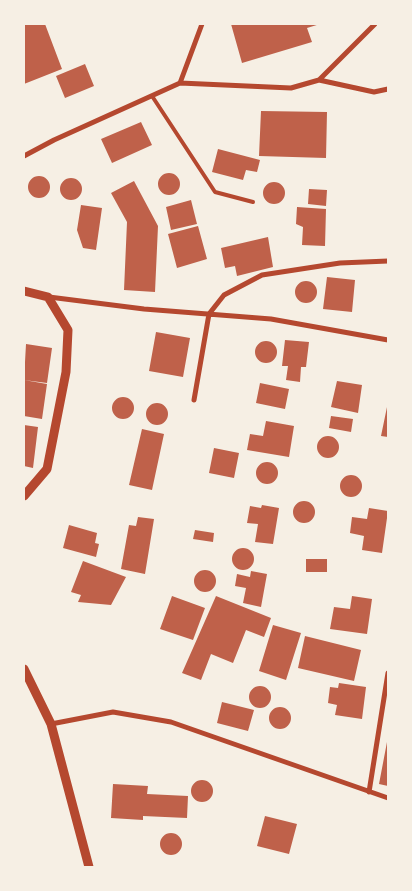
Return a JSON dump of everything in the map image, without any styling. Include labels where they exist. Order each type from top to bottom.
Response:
[{"type":"street","points":[[180,84],[201,24]]},
{"type":"street","points":[[319,80],[375,24]]},
{"type":"street","points":[[24,156],[54,140],[180,84],[291,88],[319,80],[374,92],[388,88]]},
{"type":"street","points":[[194,400],[210,314],[224,295],[262,275],[340,263],[388,261]]},
{"type":"street","points":[[24,290],[48,297],[144,309],[271,319],[388,340]]},
{"type":"street","points":[[24,496],[47,469],[66,372],[68,330],[48,297]]},
{"type":"street","points":[[24,669],[51,724],[89,867]]},
{"type":"street","points":[[369,792],[388,672]]},
{"type":"street","points":[[51,724],[113,712],[171,722],[388,798]]},
{"type":"lane","points":[[152,96],[215,192],[253,202]]},
{"type":"building","points":[[24,24],[45,24],[62,69],[24,84]]},
{"type":"building","points":[[231,24],[320,24],[307,28],[312,42],[242,63]]},
{"type":"building","points":[[85,64],[94,86],[65,98],[56,76]]},
{"type":"building","points":[[261,111],[327,112],[326,158],[259,156]]},
{"type":"building","points":[[141,122],[152,145],[112,163],[101,139]]},
{"type":"building","points":[[218,149],[260,160],[257,172],[246,170],[243,180],[212,172]]},
{"type":"building","points":[[169,173],[177,176],[180,184],[177,192],[169,195],[161,192],[158,184],[161,176]]},
{"type":"building","points":[[39,176],[47,179],[50,187],[47,195],[39,198],[31,195],[28,187],[31,179]]},
{"type":"building","points":[[71,178],[79,181],[82,189],[79,197],[71,200],[63,197],[60,189],[63,181]]},
{"type":"building","points":[[134,181],[158,226],[155,292],[124,290],[127,222],[111,193]]},
{"type":"building","points":[[274,182],[282,185],[285,193],[282,201],[274,204],[266,201],[263,193],[266,185]]},
{"type":"building","points":[[309,189],[327,190],[326,206],[308,204]]},
{"type":"building","points":[[191,200],[197,224],[171,230],[166,207]]},
{"type":"building","points":[[81,205],[102,208],[96,250],[83,248],[77,230]]},
{"type":"building","points":[[297,207],[326,209],[325,246],[302,245],[303,227],[296,224]]},
{"type":"building","points":[[198,226],[207,259],[177,268],[168,234]]},
{"type":"building","points":[[268,237],[273,267],[237,276],[235,266],[225,268],[221,248]]},
{"type":"building","points":[[327,277],[355,280],[352,312],[323,309]]},
{"type":"building","points":[[306,281],[314,284],[317,292],[314,300],[306,303],[298,300],[295,292],[298,284]]},
{"type":"building","points":[[156,332],[190,338],[183,377],[149,371]]},
{"type":"building","points":[[285,340],[309,342],[306,367],[301,367],[300,382],[286,380],[288,366],[282,366]]},
{"type":"building","points":[[266,341],[274,344],[277,352],[274,360],[266,363],[258,360],[255,352],[258,344]]},
{"type":"building","points":[[26,344],[52,348],[47,383],[24,380]]},
{"type":"building","points":[[24,380],[47,384],[42,419],[24,416]]},
{"type":"building","points":[[337,381],[362,385],[358,413],[331,407]]},
{"type":"building","points":[[260,383],[289,389],[285,409],[256,403]]},
{"type":"building","points":[[123,397],[131,400],[134,408],[131,416],[123,419],[115,416],[112,408],[115,400]]},
{"type":"building","points":[[157,403],[165,406],[168,414],[165,422],[157,425],[149,422],[146,414],[149,406]]},
{"type":"building","points":[[388,407],[388,437],[381,436]]},
{"type":"building","points":[[331,416],[353,419],[351,432],[329,428]]},
{"type":"building","points":[[266,421],[294,426],[289,457],[247,450],[250,434],[263,436]]},
{"type":"building","points":[[24,425],[38,427],[33,468],[24,466]]},
{"type":"building","points":[[142,429],[164,434],[152,490],[129,485]]},
{"type":"building","points":[[328,436],[336,439],[339,447],[336,455],[328,458],[320,455],[317,447],[320,439]]},
{"type":"building","points":[[214,448],[239,453],[234,478],[209,473]]},
{"type":"building","points":[[267,462],[275,465],[278,473],[275,481],[267,484],[259,481],[256,473],[259,465]]},
{"type":"building","points":[[351,475],[359,478],[362,486],[359,494],[351,497],[343,494],[340,486],[343,478]]},
{"type":"building","points":[[304,501],[312,504],[315,512],[312,520],[304,523],[296,520],[293,512],[296,504]]},
{"type":"building","points":[[262,505],[279,508],[273,544],[255,542],[258,524],[247,523],[250,506],[261,508]]},
{"type":"building","points":[[369,508],[388,511],[382,553],[362,550],[364,536],[350,533],[352,517],[367,519]]},
{"type":"building","points":[[138,517],[154,519],[145,574],[121,569],[129,525],[136,526]]},
{"type":"building","points":[[69,525],[97,533],[95,543],[99,544],[96,557],[63,548]]},
{"type":"building","points":[[195,530],[214,533],[213,542],[193,539]]},
{"type":"building","points":[[243,548],[251,551],[254,559],[251,567],[243,570],[235,567],[232,559],[235,551]]},
{"type":"building","points":[[306,559],[327,559],[327,572],[306,572]]},
{"type":"building","points":[[83,561],[126,577],[111,605],[78,602],[81,595],[71,592]]},
{"type":"building","points":[[205,570],[213,573],[216,581],[213,589],[205,592],[197,589],[194,581],[197,573]]},
{"type":"building","points":[[251,571],[267,574],[261,607],[243,603],[246,588],[235,586],[237,574],[250,577]]},
{"type":"building","points":[[172,596],[205,608],[193,640],[160,629]]},
{"type":"building","points":[[216,596],[271,618],[264,637],[246,630],[233,663],[211,654],[201,680],[182,673]]},
{"type":"building","points":[[352,596],[372,599],[367,634],[330,629],[334,607],[350,609]]},
{"type":"building","points":[[273,625],[301,633],[286,680],[259,671]]},
{"type":"building","points":[[305,636],[361,650],[354,681],[298,668]]},
{"type":"building","points":[[339,683],[366,687],[362,719],[335,715],[337,705],[328,703],[330,687],[338,688]]},
{"type":"building","points":[[260,686],[268,689],[271,697],[268,705],[260,708],[252,705],[249,697],[252,689]]},
{"type":"building","points":[[222,702],[254,710],[248,731],[217,723]]},
{"type":"building","points":[[280,707],[288,710],[291,718],[288,726],[280,729],[272,726],[269,718],[272,710]]},
{"type":"building","points":[[388,742],[388,786],[379,784]]},
{"type":"building","points":[[202,780],[210,783],[213,791],[210,799],[202,802],[194,799],[191,791],[194,783]]},
{"type":"building","points":[[113,784],[148,786],[147,794],[188,796],[187,818],[143,816],[143,820],[111,818]]},
{"type":"building","points":[[265,816],[297,824],[289,854],[257,846]]},
{"type":"building","points":[[171,833],[179,836],[182,844],[179,852],[171,855],[163,852],[160,844],[163,836]]}]
